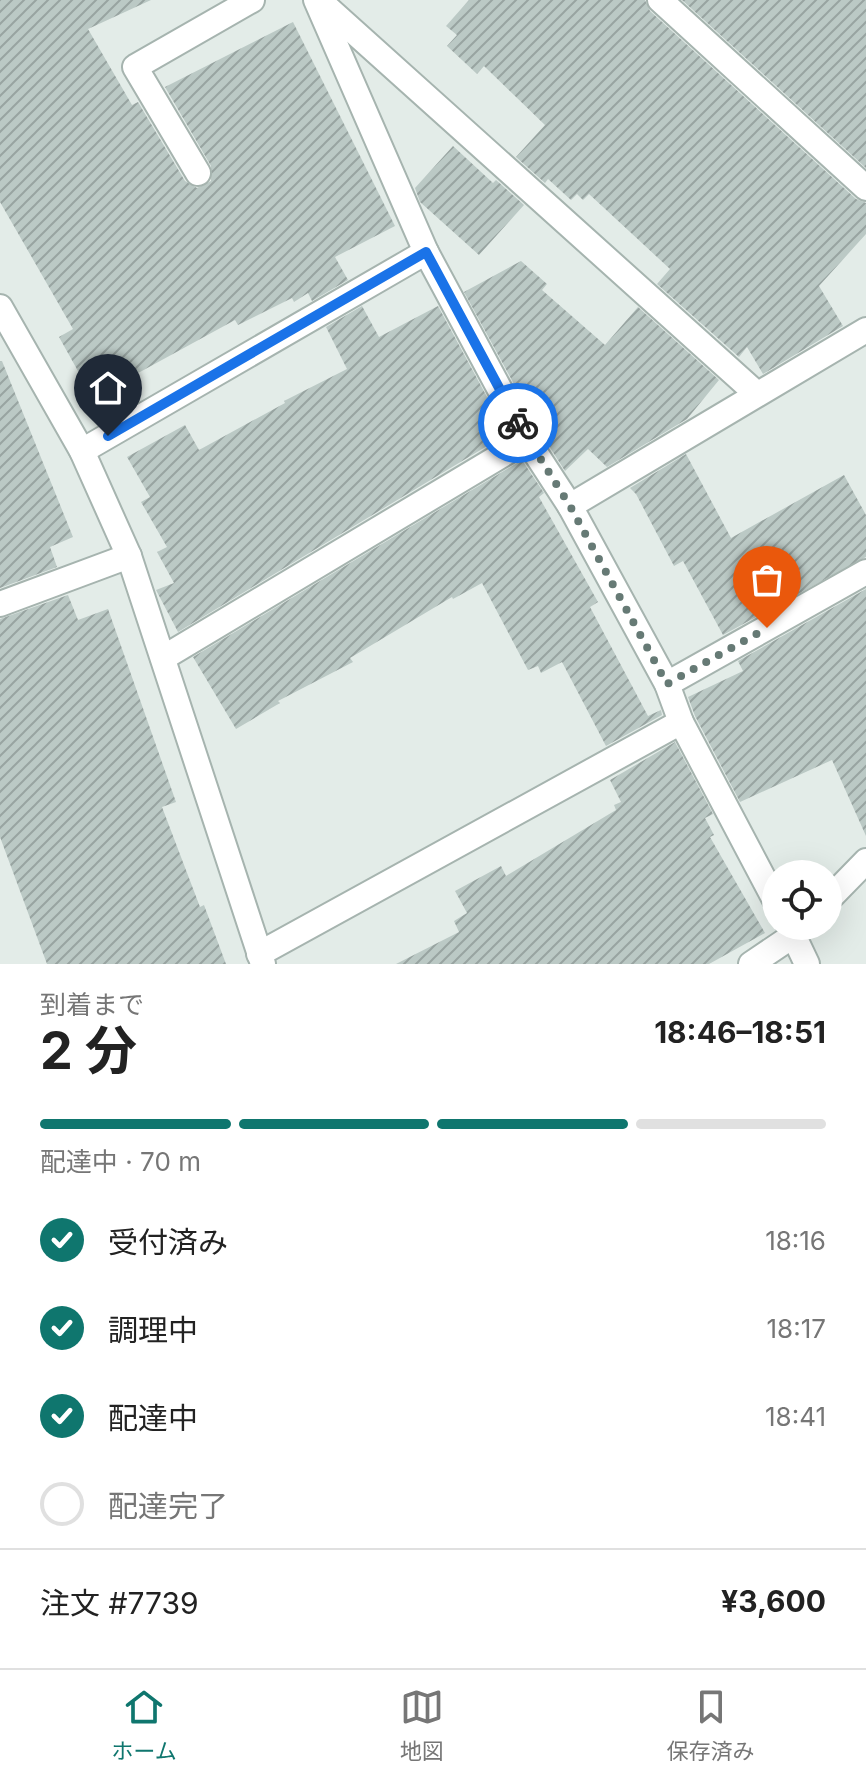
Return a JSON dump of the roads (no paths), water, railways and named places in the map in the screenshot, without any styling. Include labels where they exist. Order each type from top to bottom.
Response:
[{"type":"street","points":[[198,173],[135,67],[252,0]]},
{"type":"street","points":[[317,0],[426,252],[527,440],[570,506],[667,684],[681,722],[762,875]]},
{"type":"street","points":[[317,0],[757,394]]},
{"type":"street","points":[[660,0],[866,188]]},
{"type":"street","points":[[82,451],[426,252]]},
{"type":"street","points":[[0,307],[82,451],[129,556],[261,959],[681,722]]},
{"type":"street","points":[[570,506],[866,330]]},
{"type":"street","points":[[163,658],[527,440]]},
{"type":"street","points":[[0,604],[129,556]]},
{"type":"street","points":[[667,684],[866,572]]},
{"type":"street","points":[[842,886],[866,861]]},
{"type":"street","points":[[751,964],[781,940]]},
{"type":"street","points":[[799,940],[807,964]]}]
